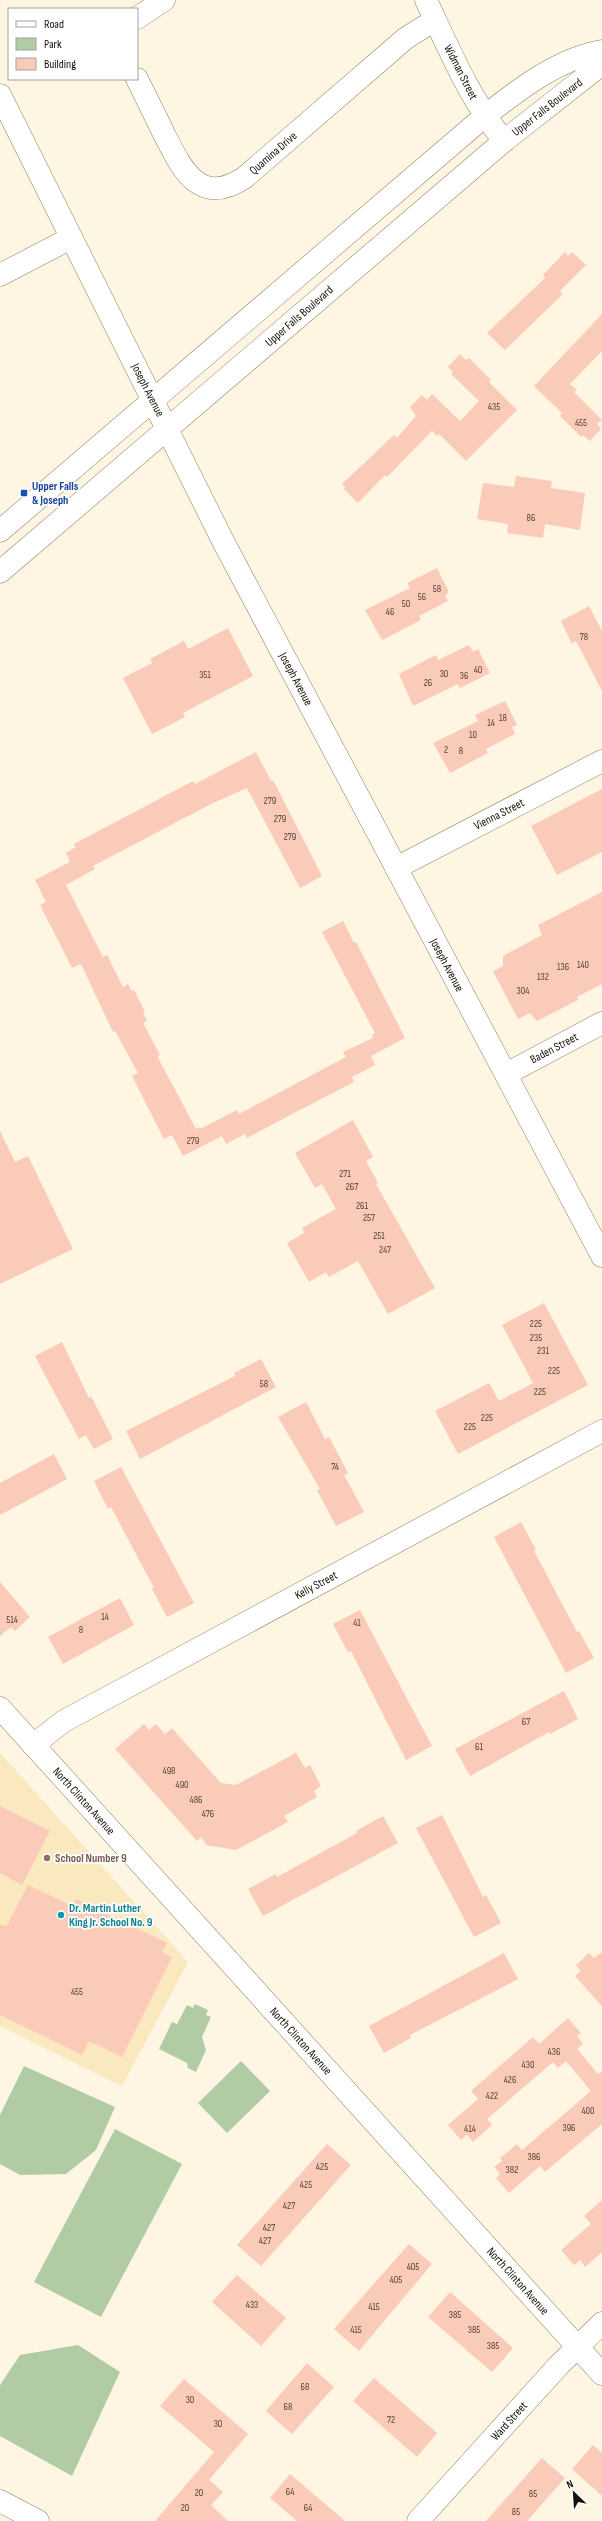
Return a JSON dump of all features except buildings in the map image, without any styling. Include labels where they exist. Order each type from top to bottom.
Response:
[{"type":"main road","points":[[138,17],[164,0]]},
{"type":"main road","name":"Widman Street","points":[[426,0],[468,89],[485,116],[504,140]]},
{"type":"main road","name":"Quamina Drive","points":[[137,80],[184,170],[199,184],[206,187],[220,189],[233,185],[250,173],[406,38],[435,20]]},
{"type":"main road","name":"Upper Falls Boulevard","points":[[0,531],[485,116],[554,69],[582,56],[602,51]]},
{"type":"main road","name":"Upper Falls Boulevard","points":[[0,572],[504,140],[602,64]]},
{"type":"main road","name":"Joseph Avenue","points":[[0,95],[228,550],[602,1256]]},
{"type":"main road","points":[[0,275],[71,238]]},
{"type":"main road","name":"Vienna Street","points":[[396,868],[602,761]]},
{"type":"main road","name":"Baden Street","points":[[506,1074],[602,1022]]},
{"type":"main road","name":"Kelly Street","points":[[33,1745],[64,1721],[602,1431]]},
{"type":"main road","name":"North Clinton Avenue","points":[[0,1708],[602,2374]]},
{"type":"main road","name":"Ward Street","points":[[418,2521],[577,2347],[602,2323]]},
{"type":"main road","points":[[0,2501],[38,2521]]},
{"type":"shaded area","name":"School Number 9","points":[[0,1753],[188,1962],[122,2086],[0,2026]]},
{"type":"green space","points":[[195,2004],[208,2010],[206,2015],[211,2017],[202,2037],[206,2050],[196,2072],[188,2068],[187,2063],[159,2049],[172,2022],[177,2024],[187,2005],[193,2008]]},
{"type":"green space","points":[[241,2061],[270,2091],[227,2133],[198,2103]]},
{"type":"green space","points":[[24,2066],[115,2107],[96,2150],[66,2174],[20,2175],[0,2164],[0,2115]]},
{"type":"green space","points":[[115,2129],[182,2164],[101,2317],[34,2282]]},
{"type":"green space","points":[[78,2345],[120,2372],[72,2476],[0,2436],[0,2385],[20,2355]]},
{"type":"place","name":"Upper Falls & Joseph","points":[[24,493]]},
{"type":"place","name":"School Number 9","points":[[47,1858]]},
{"type":"place","name":"Dr. Martin Luther King Jr. School No. 9","points":[[61,1915]]}]
